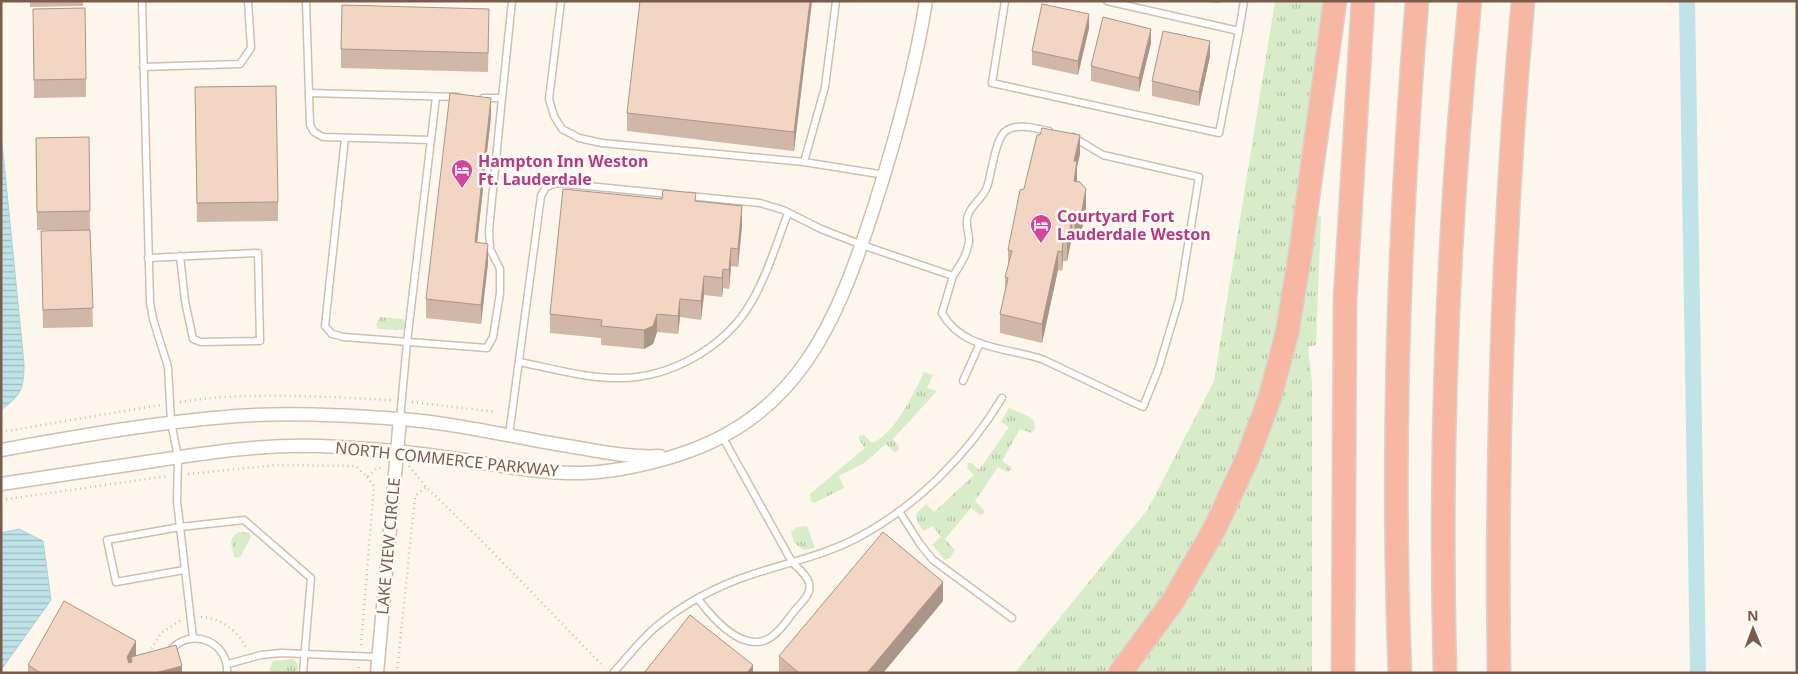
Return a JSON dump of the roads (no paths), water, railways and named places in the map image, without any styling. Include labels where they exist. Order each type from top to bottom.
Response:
[{"type":"highway","points":[[1120,673],[1173,601],[1215,528],[1248,457],[1270,397],[1287,332],[1300,255],[1335,1]]},
{"type":"highway","points":[[1343,673],[1345,300],[1363,1]]},
{"type":"highway","points":[[1400,673],[1397,477],[1400,296],[1405,172],[1417,1]]},
{"type":"highway","points":[[1445,673],[1444,481],[1447,286],[1470,1]]},
{"type":"highway","points":[[1499,673],[1499,426],[1503,299],[1508,187],[1522,1]]},
{"type":"street","name":"NORTH COMMERCE PARKWAY","points":[[1,484],[232,450],[316,446],[397,452],[524,470],[583,473],[623,469],[683,454],[723,438],[760,412],[780,394],[802,369],[836,312],[862,245],[885,175],[909,83],[926,1]]},
{"type":"street","name":"NORTH COMMERCE PARKWAY","points":[[1,450],[171,422],[239,416],[294,415],[400,419],[508,435],[612,454],[650,457],[683,454]]},
{"type":"street","name":"LAKE VIEW CIRCLE","points":[[377,673],[400,419]]},
{"type":"lane","points":[[142,1],[148,258],[153,319],[168,367],[171,422],[178,457],[180,527],[193,638]]},
{"type":"lane","points":[[143,67],[240,64],[250,48],[248,1]]},
{"type":"lane","points":[[306,1],[310,125],[314,132],[323,137],[431,140]]},
{"type":"lane","points":[[346,138],[325,326],[332,334],[344,337],[487,348],[493,337],[500,293],[500,270],[490,249],[489,230],[512,1]]},
{"type":"lane","points":[[561,1],[549,99],[554,116],[562,129],[579,138],[602,143],[804,162],[885,175]]},
{"type":"lane","points":[[804,162],[825,87],[836,1]]},
{"type":"lane","points":[[1005,1],[992,82],[1219,134],[1244,1]]},
{"type":"lane","points":[[1107,1],[1239,32]]},
{"type":"lane","points":[[309,93],[464,98]]},
{"type":"lane","points":[[400,419],[407,342],[436,97]]},
{"type":"lane","points":[[474,98],[502,98]]},
{"type":"lane","points":[[1054,132],[1020,126],[1008,130],[1001,137],[987,187],[982,198],[968,214],[966,223],[969,240],[964,259],[953,276],[942,313],[948,324],[962,336],[980,343],[1044,360],[1143,407],[1158,370],[1179,300],[1200,177],[1103,155],[1081,140],[1068,136]]},
{"type":"lane","points":[[508,435],[541,196],[546,187],[557,183],[673,194]]},
{"type":"lane","points":[[683,195],[760,203],[862,245],[953,276]]},
{"type":"lane","points":[[519,362],[592,376],[617,378],[647,376],[679,366],[705,351],[730,330],[752,301],[788,213]]},
{"type":"lane","points":[[148,258],[180,256],[258,253],[260,341],[201,342],[193,339],[185,301],[180,256]]},
{"type":"lane","points":[[963,381],[980,343]]},
{"type":"lane","points":[[611,673],[656,626],[698,599],[737,580],[824,552],[853,540],[899,510],[927,488],[957,459],[985,426],[1002,398]]},
{"type":"lane","points":[[698,599],[708,612],[738,638],[749,642],[763,641],[776,633],[808,595],[809,584],[792,562],[723,438]]},
{"type":"lane","points":[[899,510],[920,544],[933,560],[1012,618]]},
{"type":"lane","points":[[184,570],[116,582],[107,540],[180,527],[244,520],[311,578],[303,673]]},
{"type":"lane","points":[[166,661],[171,650],[181,642],[193,638],[205,639],[216,644],[224,653],[228,664],[228,673]]},
{"type":"lane","points":[[228,664],[261,655],[305,654],[378,657]]},
{"type":"water","points":[[1,132],[24,364],[20,391],[1,410]]},
{"type":"water","points":[[19,529],[43,541],[51,600],[1,670],[1,533]]},
{"type":"waterway","points":[[1687,1],[1698,673]]},
{"type":"place","name":"Hampton Inn Weston Ft. Lauderdale","points":[[462,189]]},
{"type":"place","name":"Courtyard Fort Lauderdale Weston","points":[[1041,244]]}]
